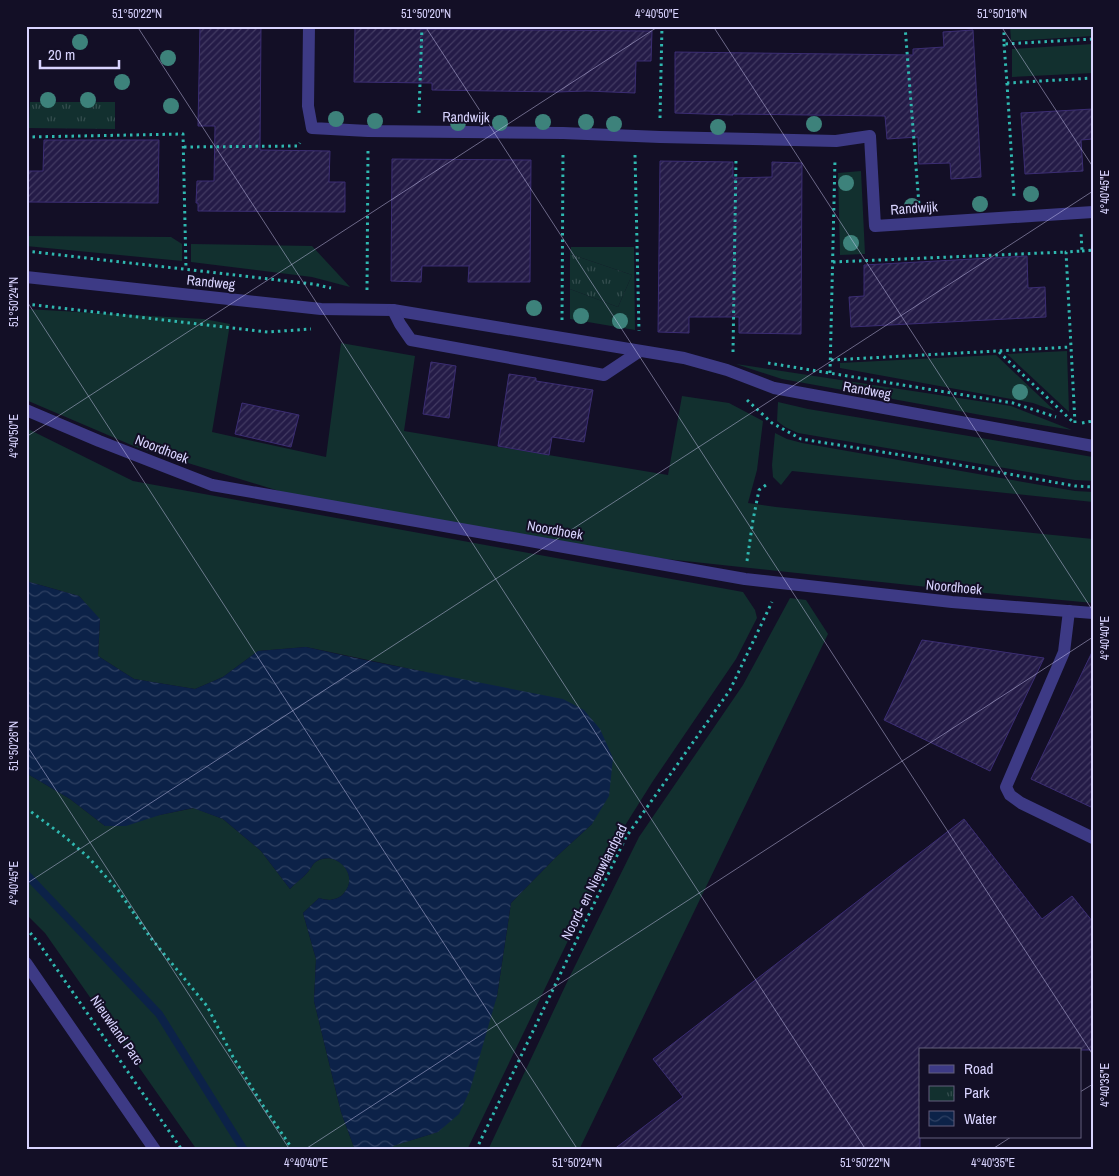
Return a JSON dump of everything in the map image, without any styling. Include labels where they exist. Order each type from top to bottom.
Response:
[{"type":"street","points":[[309,26],[308,106],[312,128]]},
{"type":"street","name":"Randwijk","points":[[312,128],[836,141],[870,136],[875,226],[1086,212]]},
{"type":"street","name":"Randweg","points":[[26,277],[321,308],[393,310],[639,345],[727,370],[774,388],[1093,446]]},
{"type":"street","points":[[393,310],[411,340],[604,375],[639,345]]},
{"type":"street","name":"Noordhoek","points":[[26,410],[212,485],[745,579],[952,602],[1093,613]]},
{"type":"street","points":[[1069,611],[1064,652],[1006,787],[1010,795],[1021,803],[1093,838]]},
{"type":"street","points":[[26,963],[155,1150]]},
{"type":"path","points":[[418,132],[422,26]]},
{"type":"path","points":[[660,137],[662,26]]},
{"type":"path","points":[[905,26],[920,223]]},
{"type":"path","points":[[1004,26],[1016,217]]},
{"type":"path","points":[[1004,44],[1093,39]]},
{"type":"path","points":[[1007,83],[1093,78]]},
{"type":"path","points":[[184,147],[298,146],[312,128]]},
{"type":"path","points":[[367,295],[368,130]]},
{"type":"path","points":[[26,137],[184,134],[186,269]]},
{"type":"path","points":[[562,328],[563,134]]},
{"type":"path","points":[[635,136],[639,345]]},
{"type":"path","points":[[733,357],[736,138]]},
{"type":"path","points":[[830,373],[836,141]]},
{"type":"path","points":[[1082,250],[1086,212]]},
{"type":"path","points":[[833,262],[1093,250]]},
{"type":"path","points":[[1066,252],[1075,424]]},
{"type":"path","name":"Randweg","points":[[831,360],[1071,347]]},
{"type":"path","points":[[998,351],[1075,424]]},
{"type":"path","points":[[950,392],[1013,403],[1057,418]]},
{"type":"path","points":[[1066,421],[1093,427]]},
{"type":"path","points":[[1075,424],[1093,421]]},
{"type":"path","points":[[871,451],[1075,486],[1093,487]]},
{"type":"path","points":[[745,579],[759,490],[766,485]]},
{"type":"path","name":"Noord- en Nieuwlandpad","points":[[476,1150],[626,838],[730,690],[771,605],[777,583]]},
{"type":"path","points":[[26,808],[88,857],[118,890],[150,937],[207,1006],[233,1057],[293,1150]]},
{"type":"path","name":"Nieuwland Parc","points":[[26,928],[38,942],[182,1150]]},
{"type":"green space","points":[[1010,26],[1093,26],[1093,36],[1011,41]]},
{"type":"green space","points":[[1093,44],[1093,73],[1012,77],[1012,49]]},
{"type":"green space","points":[[30,102],[115,102],[115,129],[29,128]]},
{"type":"green space","points":[[861,171],[865,254],[840,255],[838,173]]},
{"type":"green space","points":[[26,236],[171,237],[182,244],[182,261],[26,246]]},
{"type":"green space","points":[[191,244],[312,246],[350,287],[312,277],[191,262]]},
{"type":"green space","points":[[571,247],[634,247],[635,330],[570,319],[570,289],[618,307],[632,275],[570,254]]},
{"type":"green space","points":[[570,254],[632,275],[618,307],[570,289]]},
{"type":"green space","points":[[26,309],[204,319],[230,324],[212,432],[326,457],[341,343],[415,356],[404,431],[668,475],[682,396],[729,403],[763,421],[757,470],[748,503],[1093,539],[1093,603],[629,555],[308,500],[136,447],[26,400]]},
{"type":"green space","points":[[1067,351],[1069,412],[1007,354]]},
{"type":"green space","points":[[996,355],[1055,411],[1033,403],[840,368],[840,363]]},
{"type":"green space","points":[[736,364],[1011,406],[1072,430],[782,379]]},
{"type":"green space","points":[[778,402],[808,409],[1093,457],[1093,481],[1075,480],[798,433],[777,421]]},
{"type":"green space","points":[[26,428],[133,481],[743,592],[755,610],[757,618],[736,659],[653,781],[619,835],[467,1150],[392,1150],[392,1146],[438,1132],[497,996],[511,903],[556,857],[592,824],[425,672],[306,647],[258,651],[223,677],[195,689],[134,679],[98,656],[100,620],[79,596],[26,581]]},
{"type":"green space","points":[[775,433],[802,443],[1075,491],[1093,492],[1093,502],[792,471],[781,485],[773,477],[772,465]]},
{"type":"green space","points":[[790,598],[806,600],[828,634],[579,1150],[488,1150],[569,978],[639,837],[743,685]]},
{"type":"green space","points":[[26,773],[70,799],[105,826],[194,808],[223,819],[261,851],[290,889],[317,861],[325,858],[332,859],[344,866],[348,872],[349,879],[348,886],[343,894],[338,898],[330,900],[319,898],[303,913],[316,959],[314,1001],[341,1112],[355,1150],[197,1150],[45,933],[26,914]]},
{"type":"water","points":[[26,581],[79,596],[100,619],[98,656],[134,679],[195,689],[223,677],[258,651],[306,647],[563,699],[584,710],[600,729],[613,758],[609,796],[592,824],[556,857],[511,903],[497,996],[470,1090],[459,1114],[438,1132],[393,1146],[392,1150],[355,1150],[341,1112],[314,1001],[316,959],[303,913],[319,898],[330,900],[338,898],[343,894],[348,886],[349,879],[344,866],[331,859],[324,858],[317,861],[290,889],[261,851],[223,819],[193,808],[160,815],[126,826],[105,826],[70,799],[26,773]]},
{"type":"building","points":[[200,26],[261,26],[260,150],[330,151],[329,182],[345,182],[345,212],[198,211],[198,203],[196,203],[197,181],[214,181],[215,126],[198,126]]},
{"type":"building","points":[[355,26],[416,26],[416,29],[652,31],[651,61],[636,61],[635,93],[432,90],[432,83],[354,82]]},
{"type":"building","points":[[973,30],[981,177],[951,179],[950,163],[919,164],[918,137],[887,139],[885,116],[675,113],[675,52],[913,55],[913,49],[944,47],[943,32]]},
{"type":"building","points":[[1093,109],[1093,139],[1081,140],[1083,171],[1025,174],[1021,113]]},
{"type":"building","points":[[44,140],[159,140],[158,203],[28,202],[28,171],[43,171]]},
{"type":"building","points":[[392,159],[531,160],[530,282],[468,282],[469,266],[422,266],[421,282],[391,281]]},
{"type":"building","points":[[660,161],[733,162],[733,178],[772,177],[772,162],[802,163],[801,334],[739,333],[739,317],[689,317],[689,333],[658,332]]},
{"type":"building","points":[[1027,256],[1028,288],[1045,287],[1046,317],[851,327],[849,297],[864,296],[864,265]]},
{"type":"building","points":[[431,362],[456,366],[449,418],[423,414]]},
{"type":"building","points":[[509,374],[536,378],[536,381],[593,390],[584,442],[552,437],[549,455],[498,446]]},
{"type":"building","points":[[242,403],[299,415],[291,447],[235,434]]},
{"type":"building","points":[[922,640],[1044,658],[990,771],[884,720]]},
{"type":"building","points":[[1093,650],[1093,808],[1031,779]]},
{"type":"building","points":[[964,819],[1042,919],[1072,896],[1093,922],[1093,1050],[1082,1050],[1082,1048],[919,1048],[920,1150],[613,1150],[683,1097],[653,1059]]},
{"type":"waterway","points":[[26,874],[159,1014],[244,1150]]}]
